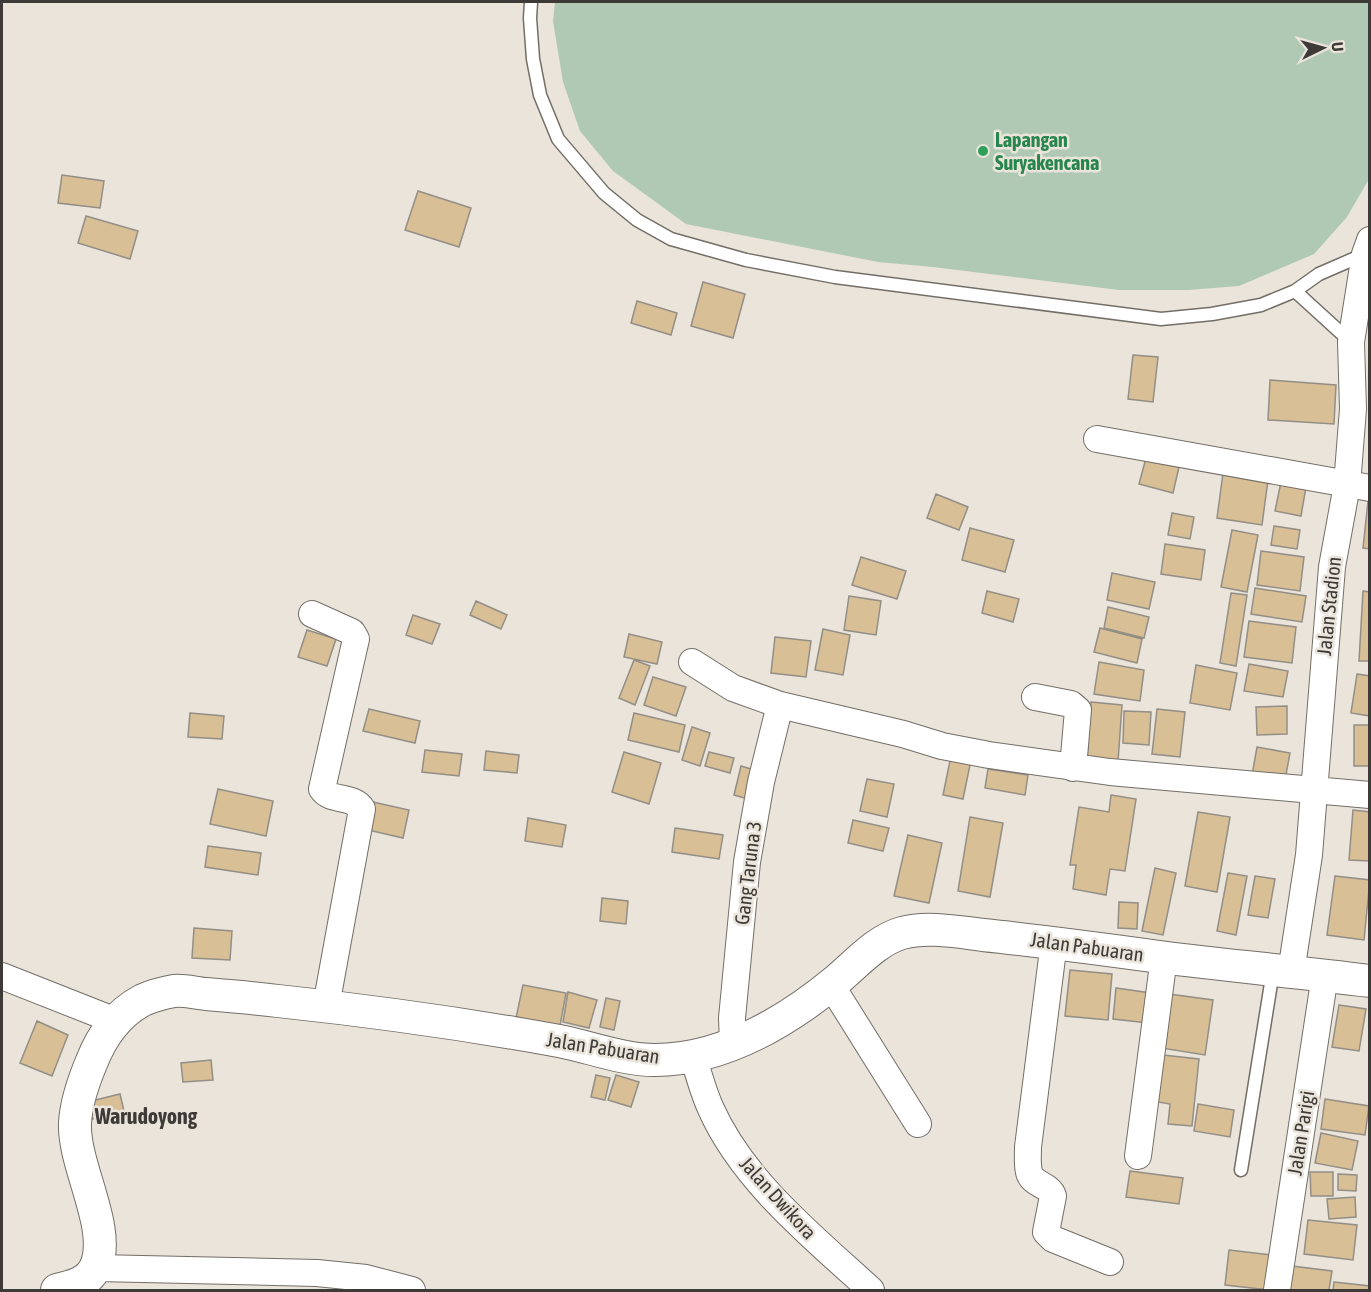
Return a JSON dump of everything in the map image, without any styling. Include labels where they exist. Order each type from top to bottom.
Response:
[{"type":"street","name":"Jalan Stadion","points":[[1282,972],[1309,855],[1332,567],[1358,487],[1361,411],[1350,342],[1367,247]]},
{"type":"street","points":[[1097,439],[1358,487]]},
{"type":"street","points":[[312,614],[352,632],[356,639],[322,789],[326,794],[356,802],[362,809],[326,1006]]},
{"type":"street","points":[[692,662],[733,688],[780,705],[903,734],[942,746],[1073,768],[1370,795]]},
{"type":"street","points":[[1035,698],[1071,704],[1078,710],[1073,768]]},
{"type":"street","name":"Gang Taruna 3","points":[[733,1044],[732,1018],[747,862],[761,782],[780,705]]},
{"type":"street","name":"Jalan Pabuaran","points":[[96,1268],[99,1245],[97,1224],[77,1146],[75,1125],[82,1085],[100,1041],[132,1006],[148,997],[176,991],[326,1006],[541,1038],[653,1060],[693,1057],[733,1044],[766,1028],[831,985],[881,944],[901,933],[919,931],[957,932],[1054,942],[1282,972],[1370,981]]},
{"type":"street","points":[[1054,942],[1028,1147],[1029,1173],[1032,1179],[1051,1191],[1053,1196],[1046,1232],[1053,1239],[1110,1262]]},
{"type":"street","points":[[1138,1156],[1164,957]]},
{"type":"street","name":"Jalan Parigi","points":[[1277,1290],[1325,975]]},
{"type":"street","points":[[2,976],[116,1021]]},
{"type":"street","points":[[831,985],[918,1124]]},
{"type":"street","name":"Jalan Dwikora","points":[[693,1057],[711,1109],[739,1156],[757,1180],[812,1237],[871,1290]]},
{"type":"street","points":[[57,1290],[84,1282],[96,1268],[274,1282],[317,1273],[366,1278],[412,1290]]},
{"type":"lane","points":[[531,2],[533,59],[540,95],[558,139],[604,194],[637,220],[671,239],[746,260],[835,277],[1161,319],[1212,314],[1261,304],[1295,291],[1319,274],[1367,247]]},
{"type":"lane","points":[[1295,291],[1350,342]]},
{"type":"lane","points":[[1241,1170],[1282,972]]},
{"type":"green space","name":"Lapangan Suryakencana","points":[[555,2],[1369,2],[1369,179],[1347,217],[1314,254],[1239,286],[1188,290],[1119,290],[878,262],[686,224],[613,171],[580,131],[563,82],[553,21]]},
{"type":"building","points":[[62,175],[104,181],[100,208],[58,203]]},
{"type":"building","points":[[418,191],[471,208],[459,247],[405,230]]},
{"type":"building","points":[[86,216],[138,231],[130,259],[78,243]]},
{"type":"building","points":[[703,282],[745,294],[733,338],[691,326]]},
{"type":"building","points":[[637,301],[677,313],[671,335],[631,323]]},
{"type":"building","points":[[1133,355],[1158,357],[1153,402],[1128,399]]},
{"type":"building","points":[[1270,380],[1336,385],[1334,424],[1268,420]]},
{"type":"building","points":[[1146,458],[1179,467],[1173,493],[1139,484]]},
{"type":"building","points":[[1223,473],[1268,480],[1262,525],[1217,518]]},
{"type":"building","points":[[1281,482],[1306,487],[1301,516],[1275,511]]},
{"type":"building","points":[[936,494],[968,507],[959,530],[927,518]]},
{"type":"building","points":[[1368,501],[1370,501],[1370,549],[1363,548]]},
{"type":"building","points":[[1172,513],[1194,517],[1190,539],[1168,535]]},
{"type":"building","points":[[1274,526],[1300,530],[1297,549],[1271,545]]},
{"type":"building","points":[[970,528],[1014,540],[1005,572],[962,560]]},
{"type":"building","points":[[1232,530],[1258,535],[1247,592],[1221,587]]},
{"type":"building","points":[[1165,544],[1205,550],[1201,580],[1161,574]]},
{"type":"building","points":[[1261,551],[1304,557],[1300,591],[1257,585]]},
{"type":"building","points":[[861,557],[906,571],[897,599],[852,585]]},
{"type":"building","points":[[1112,573],[1155,582],[1149,609],[1107,600]]},
{"type":"building","points":[[1255,588],[1306,596],[1302,622],[1251,614]]},
{"type":"building","points":[[987,591],[1019,599],[1013,622],[982,613]]},
{"type":"building","points":[[1363,591],[1370,592],[1370,661],[1359,661]]},
{"type":"building","points":[[1231,593],[1247,595],[1236,666],[1220,663]]},
{"type":"building","points":[[849,596],[881,601],[876,635],[844,630]]},
{"type":"building","points":[[476,601],[507,615],[501,629],[470,615]]},
{"type":"building","points":[[1108,607],[1149,617],[1144,638],[1104,628]]},
{"type":"building","points":[[413,615],[440,624],[432,644],[406,635]]},
{"type":"building","points":[[1249,621],[1296,627],[1292,663],[1244,657]]},
{"type":"building","points":[[1100,628],[1142,639],[1137,663],[1094,652]]},
{"type":"building","points":[[823,629],[850,635],[843,675],[815,670]]},
{"type":"building","points":[[307,630],[336,639],[327,666],[298,657]]},
{"type":"building","points":[[629,634],[662,642],[657,664],[624,657]]},
{"type":"building","points":[[775,637],[811,641],[806,677],[771,673]]},
{"type":"building","points":[[634,660],[650,666],[635,705],[619,698]]},
{"type":"building","points":[[1099,662],[1144,670],[1140,701],[1094,694]]},
{"type":"building","points":[[1249,664],[1288,671],[1283,697],[1244,691]]},
{"type":"building","points":[[1196,665],[1237,673],[1230,710],[1190,703]]},
{"type":"building","points":[[1357,674],[1370,676],[1370,716],[1351,713]]},
{"type":"building","points":[[653,677],[686,687],[676,716],[644,705]]},
{"type":"building","points":[[1091,702],[1122,705],[1118,762],[1087,759]]},
{"type":"building","points":[[1287,706],[1287,734],[1257,735],[1256,707]]},
{"type":"building","points":[[369,709],[420,721],[415,743],[363,731]]},
{"type":"building","points":[[1157,709],[1185,712],[1180,757],[1152,754]]},
{"type":"building","points":[[1124,711],[1151,712],[1149,745],[1123,743]]},
{"type":"building","points":[[190,713],[224,716],[222,739],[188,737]]},
{"type":"building","points":[[634,713],[685,725],[679,752],[628,740]]},
{"type":"building","points":[[1354,725],[1370,725],[1370,766],[1354,766]]},
{"type":"building","points":[[692,727],[710,733],[700,766],[682,760]]},
{"type":"building","points":[[1257,747],[1290,753],[1285,780],[1252,775]]},
{"type":"building","points":[[425,750],[462,754],[459,776],[422,772]]},
{"type":"building","points":[[486,751],[519,755],[517,773],[484,770]]},
{"type":"building","points":[[624,752],[661,763],[649,804],[612,792]]},
{"type":"building","points":[[709,752],[734,758],[730,773],[705,766]]},
{"type":"building","points":[[951,756],[971,760],[963,799],[943,795]]},
{"type":"building","points":[[741,766],[758,771],[751,800],[734,795]]},
{"type":"building","points":[[988,769],[1028,775],[1025,795],[985,788]]},
{"type":"building","points":[[867,779],[894,784],[887,817],[860,811]]},
{"type":"building","points":[[218,789],[273,801],[266,836],[210,824]]},
{"type":"building","points":[[1111,795],[1136,799],[1125,871],[1110,869],[1106,895],[1073,889],[1076,865],[1070,865],[1079,807],[1109,812]]},
{"type":"building","points":[[373,802],[409,810],[403,838],[368,830]]},
{"type":"building","points":[[1353,810],[1370,812],[1370,861],[1349,860]]},
{"type":"building","points":[[1198,812],[1230,817],[1217,892],[1185,886]]},
{"type":"building","points":[[970,817],[1003,823],[990,897],[958,891]]},
{"type":"building","points":[[528,818],[566,825],[562,847],[525,841]]},
{"type":"building","points":[[853,820],[889,828],[883,851],[848,843]]},
{"type":"building","points":[[675,828],[723,835],[719,859],[672,852]]},
{"type":"building","points":[[908,835],[942,843],[929,903],[894,896]]},
{"type":"building","points":[[208,846],[261,853],[258,875],[205,867]]},
{"type":"building","points":[[1155,868],[1176,873],[1163,935],[1142,931]]},
{"type":"building","points":[[1228,873],[1247,876],[1236,935],[1217,931]]},
{"type":"building","points":[[1255,876],[1275,879],[1268,918],[1248,915]]},
{"type":"building","points":[[1335,876],[1370,880],[1364,940],[1327,935]]},
{"type":"building","points":[[602,898],[628,901],[626,924],[600,921]]},
{"type":"building","points":[[1119,902],[1138,903],[1137,929],[1118,928]]},
{"type":"building","points":[[194,928],[232,931],[230,960],[192,958]]},
{"type":"building","points":[[1070,970],[1112,974],[1108,1020],[1065,1016]]},
{"type":"building","points":[[523,985],[566,993],[560,1026],[516,1018]]},
{"type":"building","points":[[1116,988],[1151,993],[1148,1023],[1113,1019]]},
{"type":"building","points":[[568,992],[597,1000],[589,1028],[563,1022]]},
{"type":"building","points":[[1169,994],[1213,1000],[1205,1055],[1161,1048]]},
{"type":"building","points":[[606,998],[620,1001],[614,1030],[600,1027]]},
{"type":"building","points":[[1339,1005],[1366,1009],[1359,1051],[1332,1047]]},
{"type":"building","points":[[37,1021],[68,1035],[52,1076],[20,1063]]},
{"type":"building","points":[[1163,1055],[1199,1059],[1192,1126],[1168,1124],[1170,1104],[1158,1102]]},
{"type":"building","points":[[211,1060],[213,1080],[183,1082],[181,1063]]},
{"type":"building","points":[[596,1075],[610,1078],[605,1100],[591,1097]]},
{"type":"building","points":[[616,1075],[639,1082],[631,1107],[608,1100]]},
{"type":"building","points":[[120,1094],[124,1111],[92,1119],[87,1102]]},
{"type":"building","points":[[1325,1099],[1369,1106],[1365,1135],[1321,1129]]},
{"type":"building","points":[[1198,1104],[1234,1110],[1230,1137],[1194,1131]]},
{"type":"building","points":[[1321,1133],[1358,1141],[1352,1170],[1315,1163]]},
{"type":"building","points":[[1130,1171],[1183,1178],[1179,1204],[1126,1197]]},
{"type":"building","points":[[1310,1172],[1333,1172],[1333,1196],[1311,1196]]},
{"type":"building","points":[[1338,1174],[1357,1175],[1356,1191],[1338,1190]]},
{"type":"building","points":[[1355,1197],[1356,1217],[1329,1219],[1327,1199]]},
{"type":"building","points":[[1308,1220],[1357,1225],[1353,1260],[1304,1254]]},
{"type":"building","points":[[1229,1250],[1273,1255],[1269,1290],[1225,1285]]},
{"type":"building","points":[[1292,1266],[1332,1271],[1329,1290],[1289,1290]]},
{"type":"building","points":[[1334,1282],[1370,1286],[1370,1290],[1333,1290]]},
{"type":"place","name":"Lapangan Suryakencana","points":[[983,151]]},
{"type":"district","name":"Warudoyong","points":[[146,1116]]}]
